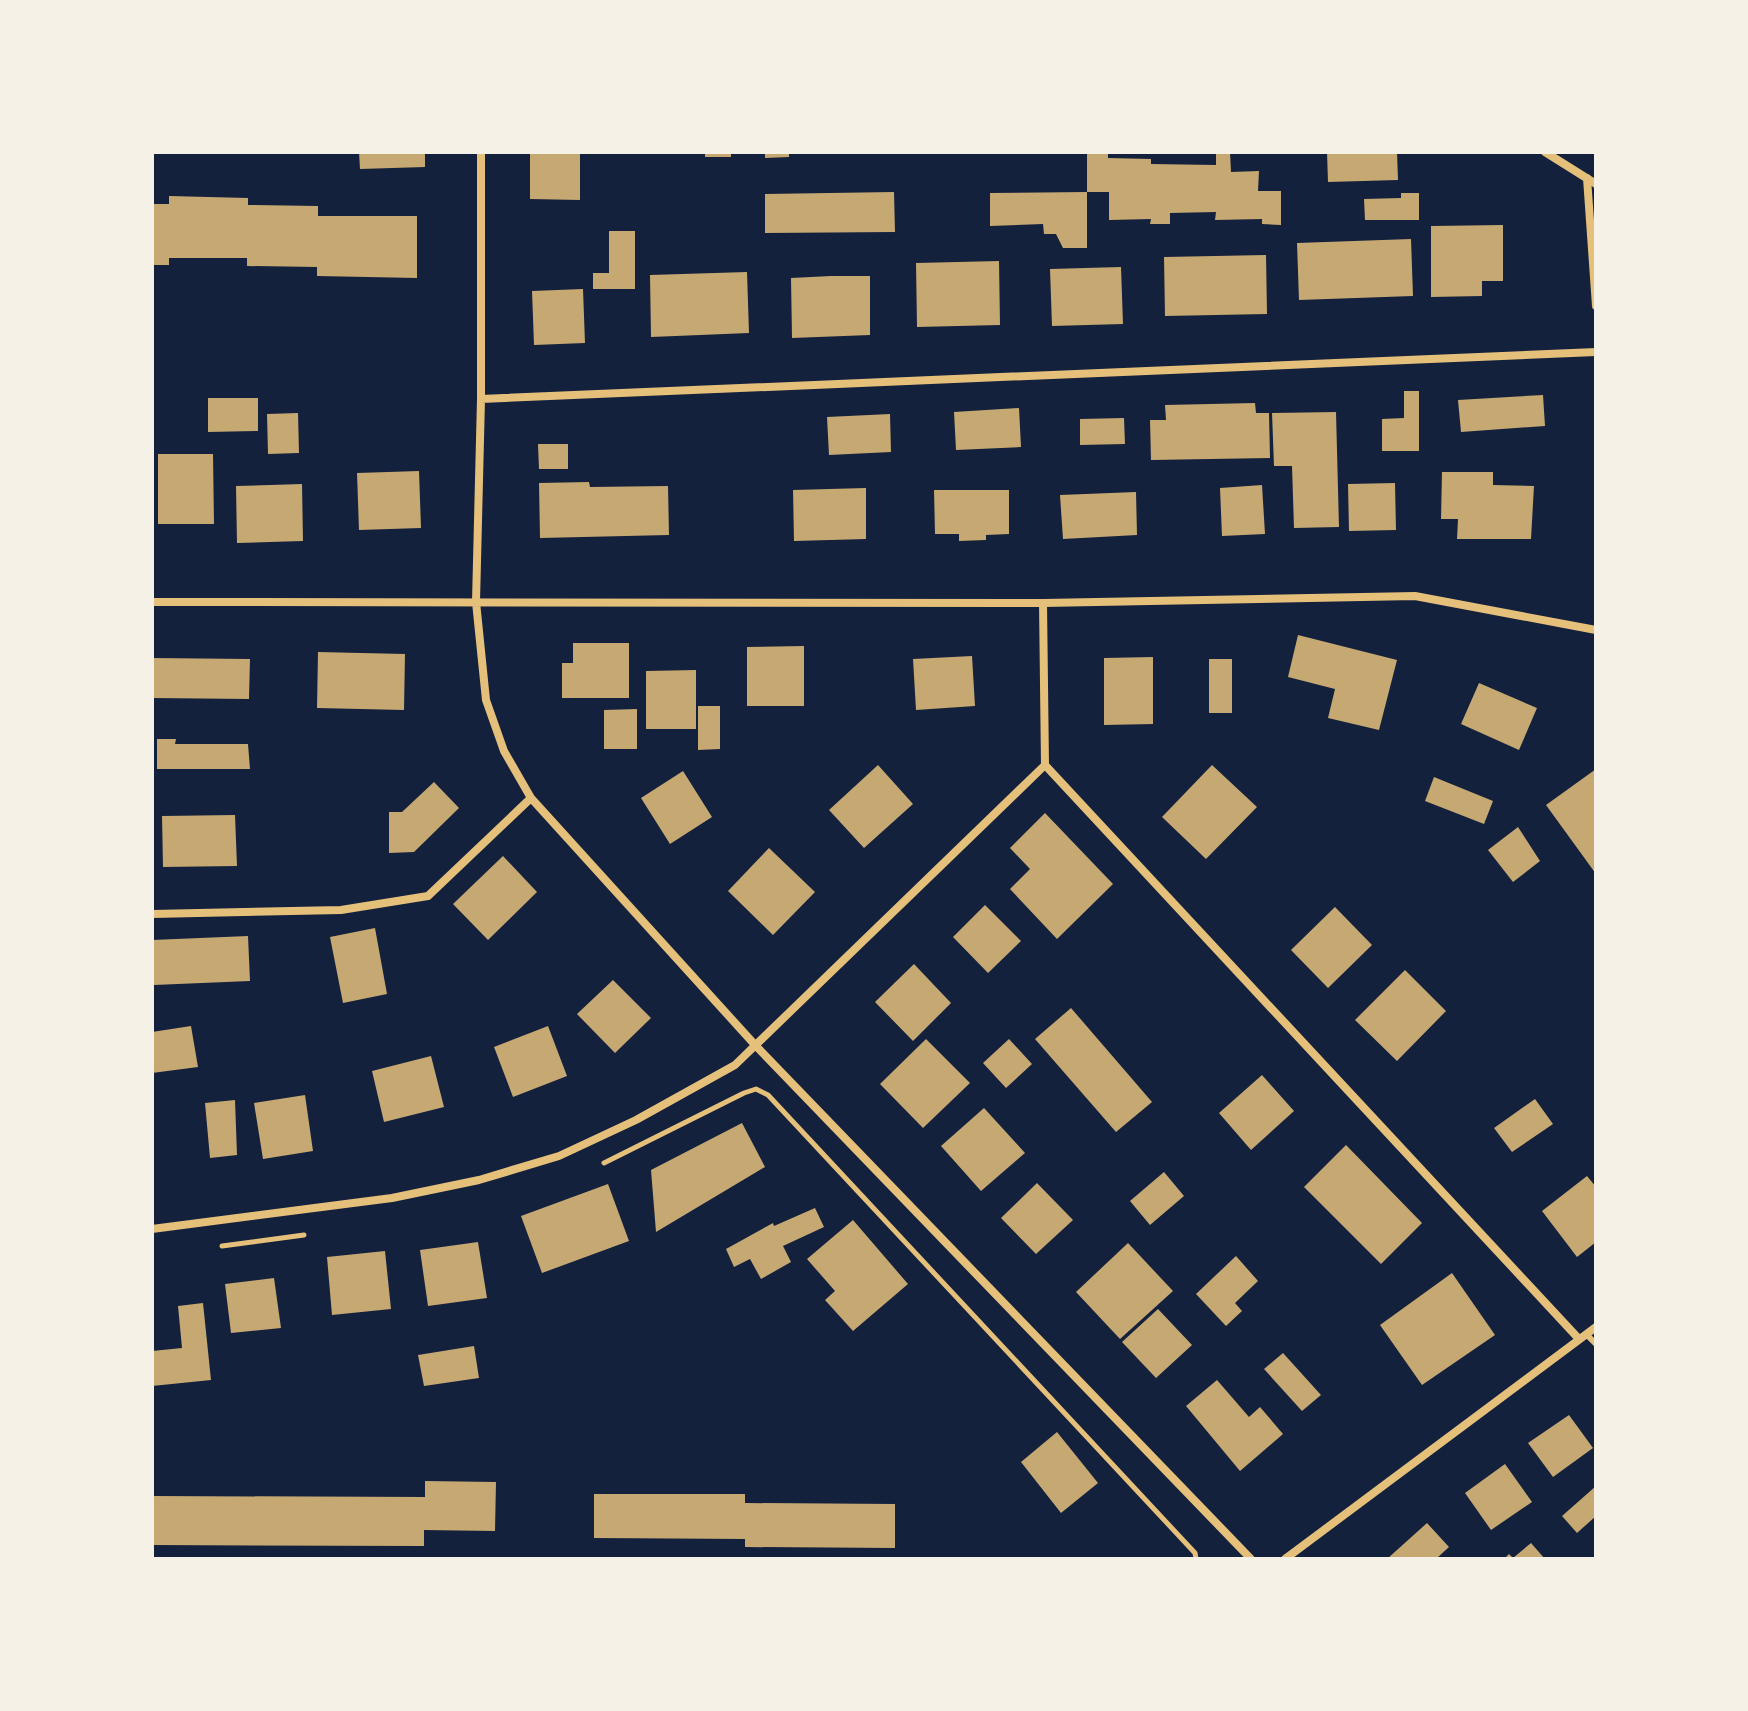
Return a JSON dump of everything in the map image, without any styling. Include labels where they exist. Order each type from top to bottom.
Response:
[{"type":"street","points":[[481,152],[481,399],[476,602],[486,700],[504,751],[531,798],[756,1046],[1251,1559]]},
{"type":"street","points":[[1545,152],[1596,184]]},
{"type":"street","points":[[1587,178],[1596,306]]},
{"type":"street","points":[[481,399],[1596,352]]},
{"type":"street","points":[[152,602],[1043,603],[1415,596],[1596,630]]},
{"type":"street","points":[[1043,603],[1045,765],[1583,1336]]},
{"type":"street","points":[[152,1229],[392,1198],[479,1180],[559,1156],[636,1120],[735,1065],[1045,765]]},
{"type":"street","points":[[152,914],[341,910],[428,896],[531,798]]},
{"type":"street","points":[[1285,1559],[1596,1327]]},
{"type":"lane","points":[[1583,1336],[1596,1344]]},
{"type":"path","points":[[601,1164],[744,1093],[756,1089],[768,1095],[1195,1553],[1196,1559]]},
{"type":"path","points":[[207,1247],[312,1234]]},
{"type":"building","points":[[359,152],[425,152],[425,167],[360,169]]},
{"type":"building","points":[[705,152],[731,152],[731,157],[705,157]]},
{"type":"building","points":[[765,152],[789,152],[789,157],[765,158]]},
{"type":"building","points":[[1087,152],[1108,152],[1108,158],[1151,159],[1151,164],[1216,165],[1216,152],[1230,152],[1231,172],[1259,171],[1258,191],[1281,191],[1281,225],[1262,224],[1262,219],[1215,220],[1216,212],[1170,213],[1170,224],[1150,224],[1151,219],[1109,220],[1109,192],[1087,192]]},
{"type":"building","points":[[1327,152],[1397,152],[1398,180],[1328,182]]},
{"type":"building","points":[[530,154],[580,154],[580,200],[530,199]]},
{"type":"building","points":[[894,192],[895,232],[765,233],[765,194]]},
{"type":"building","points":[[1087,192],[1087,248],[1063,248],[1056,234],[1044,234],[1043,224],[990,226],[990,193]]},
{"type":"building","points":[[1401,193],[1419,193],[1419,220],[1365,220],[1364,199],[1401,198]]},
{"type":"building","points":[[169,196],[248,198],[248,205],[318,206],[318,216],[417,216],[417,278],[317,276],[317,267],[247,266],[247,258],[169,258],[169,265],[152,265],[152,204],[169,204]]},
{"type":"building","points":[[1503,225],[1503,281],[1482,281],[1482,296],[1431,297],[1431,226]]},
{"type":"building","points":[[609,231],[635,231],[635,289],[593,289],[593,273],[609,273]]},
{"type":"building","points":[[1411,239],[1413,296],[1299,300],[1297,243]]},
{"type":"building","points":[[1266,255],[1267,314],[1165,316],[1164,257]]},
{"type":"building","points":[[999,261],[1000,325],[917,327],[916,263]]},
{"type":"building","points":[[1121,267],[1123,324],[1052,326],[1050,269]]},
{"type":"building","points":[[747,272],[749,333],[651,337],[650,275]]},
{"type":"building","points":[[870,276],[870,335],[792,338],[791,278]]},
{"type":"building","points":[[583,289],[585,343],[534,345],[532,291]]},
{"type":"building","points":[[1404,391],[1419,391],[1419,451],[1382,451],[1382,419],[1404,418]]},
{"type":"building","points":[[1543,395],[1545,426],[1461,432],[1458,400]]},
{"type":"building","points":[[208,398],[258,398],[258,431],[208,432]]},
{"type":"building","points":[[1255,403],[1256,413],[1269,413],[1270,458],[1151,460],[1150,420],[1166,420],[1165,405]]},
{"type":"building","points":[[1019,408],[1021,447],[956,450],[954,412]]},
{"type":"building","points":[[1336,412],[1339,527],[1294,528],[1292,466],[1274,466],[1272,413]]},
{"type":"building","points":[[298,413],[299,453],[268,454],[267,414]]},
{"type":"building","points":[[890,414],[891,452],[829,455],[827,417]]},
{"type":"building","points":[[1124,418],[1125,444],[1080,445],[1080,419]]},
{"type":"building","points":[[538,444],[568,444],[568,469],[539,469]]},
{"type":"building","points":[[158,454],[213,454],[214,524],[158,524]]},
{"type":"building","points":[[419,471],[421,528],[359,530],[357,473]]},
{"type":"building","points":[[1442,472],[1493,472],[1493,485],[1534,486],[1531,539],[1457,539],[1458,519],[1441,519]]},
{"type":"building","points":[[589,482],[590,487],[668,486],[669,535],[540,538],[539,483]]},
{"type":"building","points":[[1395,483],[1396,530],[1349,531],[1348,484]]},
{"type":"building","points":[[302,484],[303,541],[237,543],[236,486]]},
{"type":"building","points":[[1262,485],[1265,534],[1222,536],[1220,488]]},
{"type":"building","points":[[866,488],[866,539],[794,541],[793,490]]},
{"type":"building","points":[[934,490],[1009,490],[1009,534],[986,535],[986,540],[959,541],[959,534],[935,534]]},
{"type":"building","points":[[1136,492],[1137,535],[1063,539],[1060,495]]},
{"type":"building","points":[[1298,635],[1397,660],[1379,730],[1328,718],[1335,689],[1288,677]]},
{"type":"building","points":[[573,643],[629,643],[629,698],[562,698],[562,663],[573,663]]},
{"type":"building","points":[[804,646],[804,706],[747,706],[747,647]]},
{"type":"building","points":[[318,652],[405,654],[404,710],[317,708]]},
{"type":"building","points":[[972,656],[975,706],[916,710],[913,659]]},
{"type":"building","points":[[1153,657],[1153,724],[1104,725],[1104,658]]},
{"type":"building","points":[[152,658],[250,659],[249,699],[152,698]]},
{"type":"building","points":[[1209,659],[1232,659],[1232,713],[1209,713]]},
{"type":"building","points":[[696,670],[696,729],[646,729],[646,671]]},
{"type":"building","points":[[1479,683],[1537,708],[1519,750],[1461,724]]},
{"type":"building","points":[[698,706],[720,706],[720,749],[698,750]]},
{"type":"building","points":[[637,709],[637,749],[604,749],[604,710]]},
{"type":"building","points":[[157,739],[176,739],[175,744],[248,744],[250,769],[157,769]]},
{"type":"building","points":[[878,765],[913,804],[864,848],[829,810]]},
{"type":"building","points":[[1212,765],[1257,807],[1206,859],[1162,817]]},
{"type":"building","points":[[1596,769],[1596,874],[1546,805]]},
{"type":"building","points":[[683,771],[712,817],[670,844],[641,798]]},
{"type":"building","points":[[1434,777],[1493,801],[1484,824],[1425,801]]},
{"type":"building","points":[[434,782],[459,808],[414,852],[389,853],[389,812],[402,812]]},
{"type":"building","points":[[1045,813],[1113,884],[1057,939],[1010,889],[1030,869],[1010,848]]},
{"type":"building","points":[[235,815],[237,866],[163,867],[162,816]]},
{"type":"building","points":[[1518,827],[1540,861],[1513,882],[1488,850]]},
{"type":"building","points":[[769,848],[815,892],[773,935],[728,891]]},
{"type":"building","points":[[503,856],[537,892],[488,940],[453,904]]},
{"type":"building","points":[[985,905],[1021,941],[988,973],[953,937]]},
{"type":"building","points":[[1335,907],[1372,945],[1328,988],[1291,950]]},
{"type":"building","points":[[375,928],[387,994],[343,1003],[330,937]]},
{"type":"building","points":[[248,936],[250,981],[154,985],[152,940]]},
{"type":"building","points":[[914,964],[951,1003],[913,1041],[875,1002]]},
{"type":"building","points":[[1405,970],[1446,1011],[1397,1061],[1355,1020]]},
{"type":"building","points":[[613,980],[651,1018],[615,1053],[577,1014]]},
{"type":"building","points":[[1071,1008],[1152,1102],[1116,1132],[1035,1039]]},
{"type":"building","points":[[191,1026],[198,1067],[152,1073],[152,1032]]},
{"type":"building","points":[[548,1026],[567,1076],[513,1097],[494,1047]]},
{"type":"building","points":[[926,1039],[970,1083],[923,1128],[880,1084]]},
{"type":"building","points":[[1009,1039],[1032,1064],[1006,1088],[983,1063]]},
{"type":"building","points":[[431,1056],[444,1107],[384,1122],[372,1071]]},
{"type":"building","points":[[1262,1075],[1294,1111],[1251,1150],[1219,1113]]},
{"type":"building","points":[[305,1095],[313,1151],[263,1159],[254,1103]]},
{"type":"building","points":[[1535,1099],[1553,1124],[1512,1152],[1494,1128]]},
{"type":"building","points":[[235,1100],[237,1155],[210,1158],[205,1103]]},
{"type":"building","points":[[984,1108],[1025,1153],[981,1191],[941,1146]]},
{"type":"building","points":[[742,1123],[765,1167],[656,1232],[651,1170]]},
{"type":"building","points":[[1346,1145],[1422,1223],[1381,1264],[1304,1187]]},
{"type":"building","points":[[1164,1172],[1184,1196],[1150,1225],[1130,1201]]},
{"type":"building","points":[[1587,1176],[1596,1187],[1596,1242],[1577,1257],[1542,1211]]},
{"type":"building","points":[[1037,1183],[1073,1220],[1036,1254],[1001,1218]]},
{"type":"building","points":[[608,1184],[629,1241],[542,1273],[521,1216]]},
{"type":"building","points":[[815,1208],[824,1227],[783,1246],[791,1262],[761,1279],[750,1259],[734,1267],[726,1249],[773,1223],[774,1226]]},
{"type":"building","points":[[853,1220],[908,1284],[853,1331],[825,1300],[835,1291],[807,1259]]},
{"type":"building","points":[[478,1242],[487,1298],[428,1306],[420,1250]]},
{"type":"building","points":[[1128,1243],[1173,1291],[1120,1339],[1076,1292]]},
{"type":"building","points":[[385,1251],[391,1309],[332,1315],[327,1257]]},
{"type":"building","points":[[1236,1256],[1258,1281],[1235,1303],[1242,1311],[1226,1326],[1196,1294]]},
{"type":"building","points":[[1452,1273],[1495,1335],[1422,1385],[1380,1325]]},
{"type":"building","points":[[274,1278],[281,1328],[231,1333],[225,1284]]},
{"type":"building","points":[[203,1303],[211,1380],[152,1386],[152,1351],[182,1348],[178,1306]]},
{"type":"building","points":[[1158,1309],[1192,1345],[1156,1378],[1122,1342]]},
{"type":"building","points":[[474,1346],[479,1378],[424,1386],[418,1355]]},
{"type":"building","points":[[1283,1353],[1321,1395],[1302,1411],[1264,1369]]},
{"type":"building","points":[[1217,1380],[1249,1417],[1260,1407],[1283,1434],[1240,1471],[1186,1406]]},
{"type":"building","points":[[1569,1415],[1593,1448],[1553,1477],[1528,1443]]},
{"type":"building","points":[[1057,1432],[1098,1483],[1061,1513],[1021,1462]]},
{"type":"building","points":[[1505,1464],[1532,1502],[1491,1530],[1465,1493]]},
{"type":"building","points":[[425,1481],[496,1482],[495,1531],[424,1530],[424,1546],[152,1545],[152,1496],[425,1497]]},
{"type":"building","points":[[1596,1486],[1596,1516],[1577,1533],[1562,1516]]},
{"type":"building","points":[[594,1494],[745,1494],[745,1503],[895,1504],[895,1548],[745,1547],[745,1539],[594,1538]]},
{"type":"building","points":[[1427,1523],[1449,1547],[1436,1559],[1387,1559]]},
{"type":"building","points":[[1531,1543],[1545,1559],[1504,1559],[1509,1554],[1513,1558]]}]
